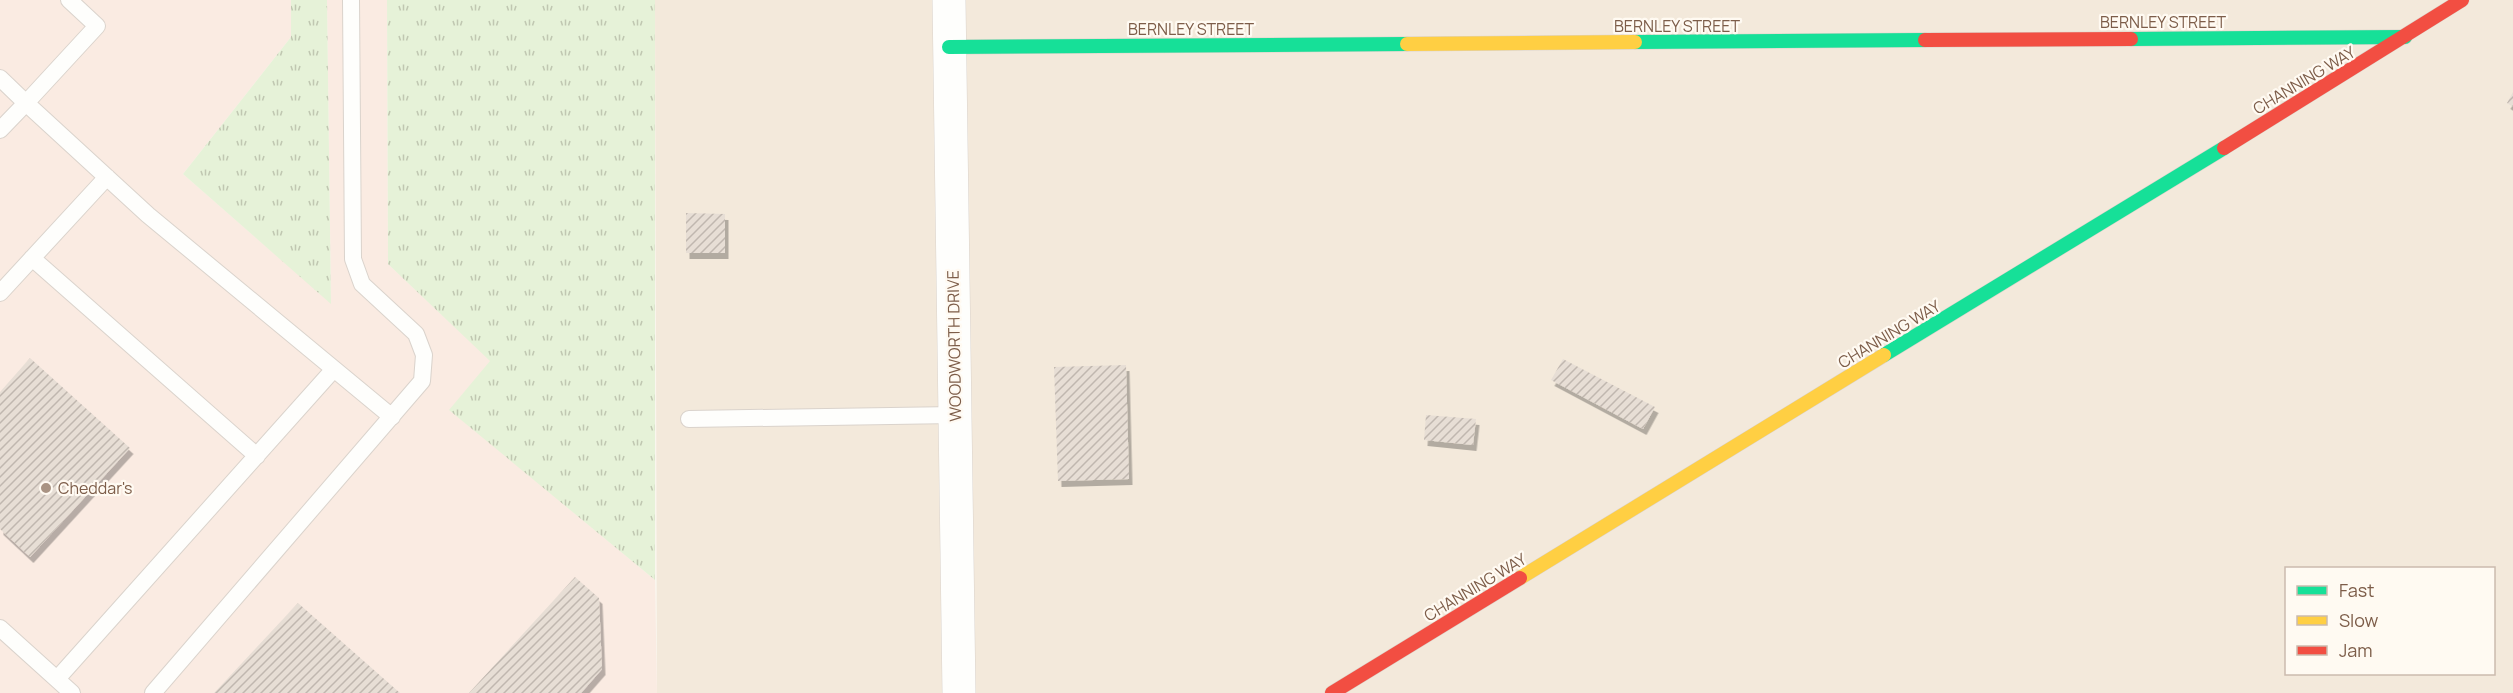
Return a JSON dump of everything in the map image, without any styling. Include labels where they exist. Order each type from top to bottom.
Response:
[{"type":"street","name":"WOODWORTH DRIVE","points":[[949,0],[959,693]]},
{"type":"street","name":"CHANNING WAY","points":[[1332,693],[2462,0]]},
{"type":"street","name":"BERNLEY STREET","points":[[949,47],[2405,37]]},
{"type":"lane","points":[[0,130],[97,27],[69,0]]},
{"type":"lane","points":[[153,693],[422,381],[424,355],[416,334],[362,284],[353,259],[351,0]]},
{"type":"lane","points":[[0,78],[148,215],[392,417]]},
{"type":"lane","points":[[0,293],[107,177]]},
{"type":"lane","points":[[32,258],[257,456]]},
{"type":"lane","points":[[57,679],[334,369]]},
{"type":"lane","points":[[689,419],[955,415]]},
{"type":"lane","points":[[0,628],[72,693]]},
{"type":"shaded area","points":[[0,0],[291,0],[291,37],[183,174],[331,303],[327,0],[387,0],[388,264],[491,361],[450,410],[655,580],[657,693],[0,693]]},
{"type":"shaded area","points":[[655,0],[2513,0],[2513,693],[657,693]]},
{"type":"green space","points":[[291,0],[327,0],[331,304],[183,174],[291,37]]},
{"type":"green space","points":[[387,0],[655,0],[655,580],[449,410],[490,361],[388,264]]},
{"type":"building","points":[[2513,92],[2513,107],[2507,103]]},
{"type":"building","points":[[686,213],[725,214],[725,253],[686,253]]},
{"type":"building","name":"Cheddar's","points":[[30,358],[130,448],[30,557],[0,529],[0,392]]},
{"type":"building","points":[[1563,359],[1655,407],[1643,429],[1551,380]]},
{"type":"building","points":[[1126,365],[1129,479],[1058,481],[1054,367]]},
{"type":"building","points":[[1426,415],[1476,419],[1473,445],[1424,440]]},
{"type":"building","points":[[575,577],[599,598],[602,669],[581,693],[469,693]]},
{"type":"building","points":[[298,603],[400,693],[214,693]]},
{"type":"traffic: fast","points":[[2131,39],[2405,37]]},
{"type":"traffic: fast","points":[[1635,42],[1925,40]]},
{"type":"traffic: fast","points":[[949,47],[1407,44]]},
{"type":"traffic: fast","points":[[1884,355],[2224,148]]},
{"type":"traffic: slow","points":[[1407,44],[1635,42]]},
{"type":"traffic: slow","points":[[1520,578],[1884,355]]},
{"type":"traffic: jam","points":[[2224,148],[2462,0]]},
{"type":"traffic: jam","points":[[1925,40],[2131,39]]},
{"type":"traffic: jam","points":[[1332,693],[1520,578]]},
{"type":"place","name":"Cheddar's","points":[[46,488]]}]
